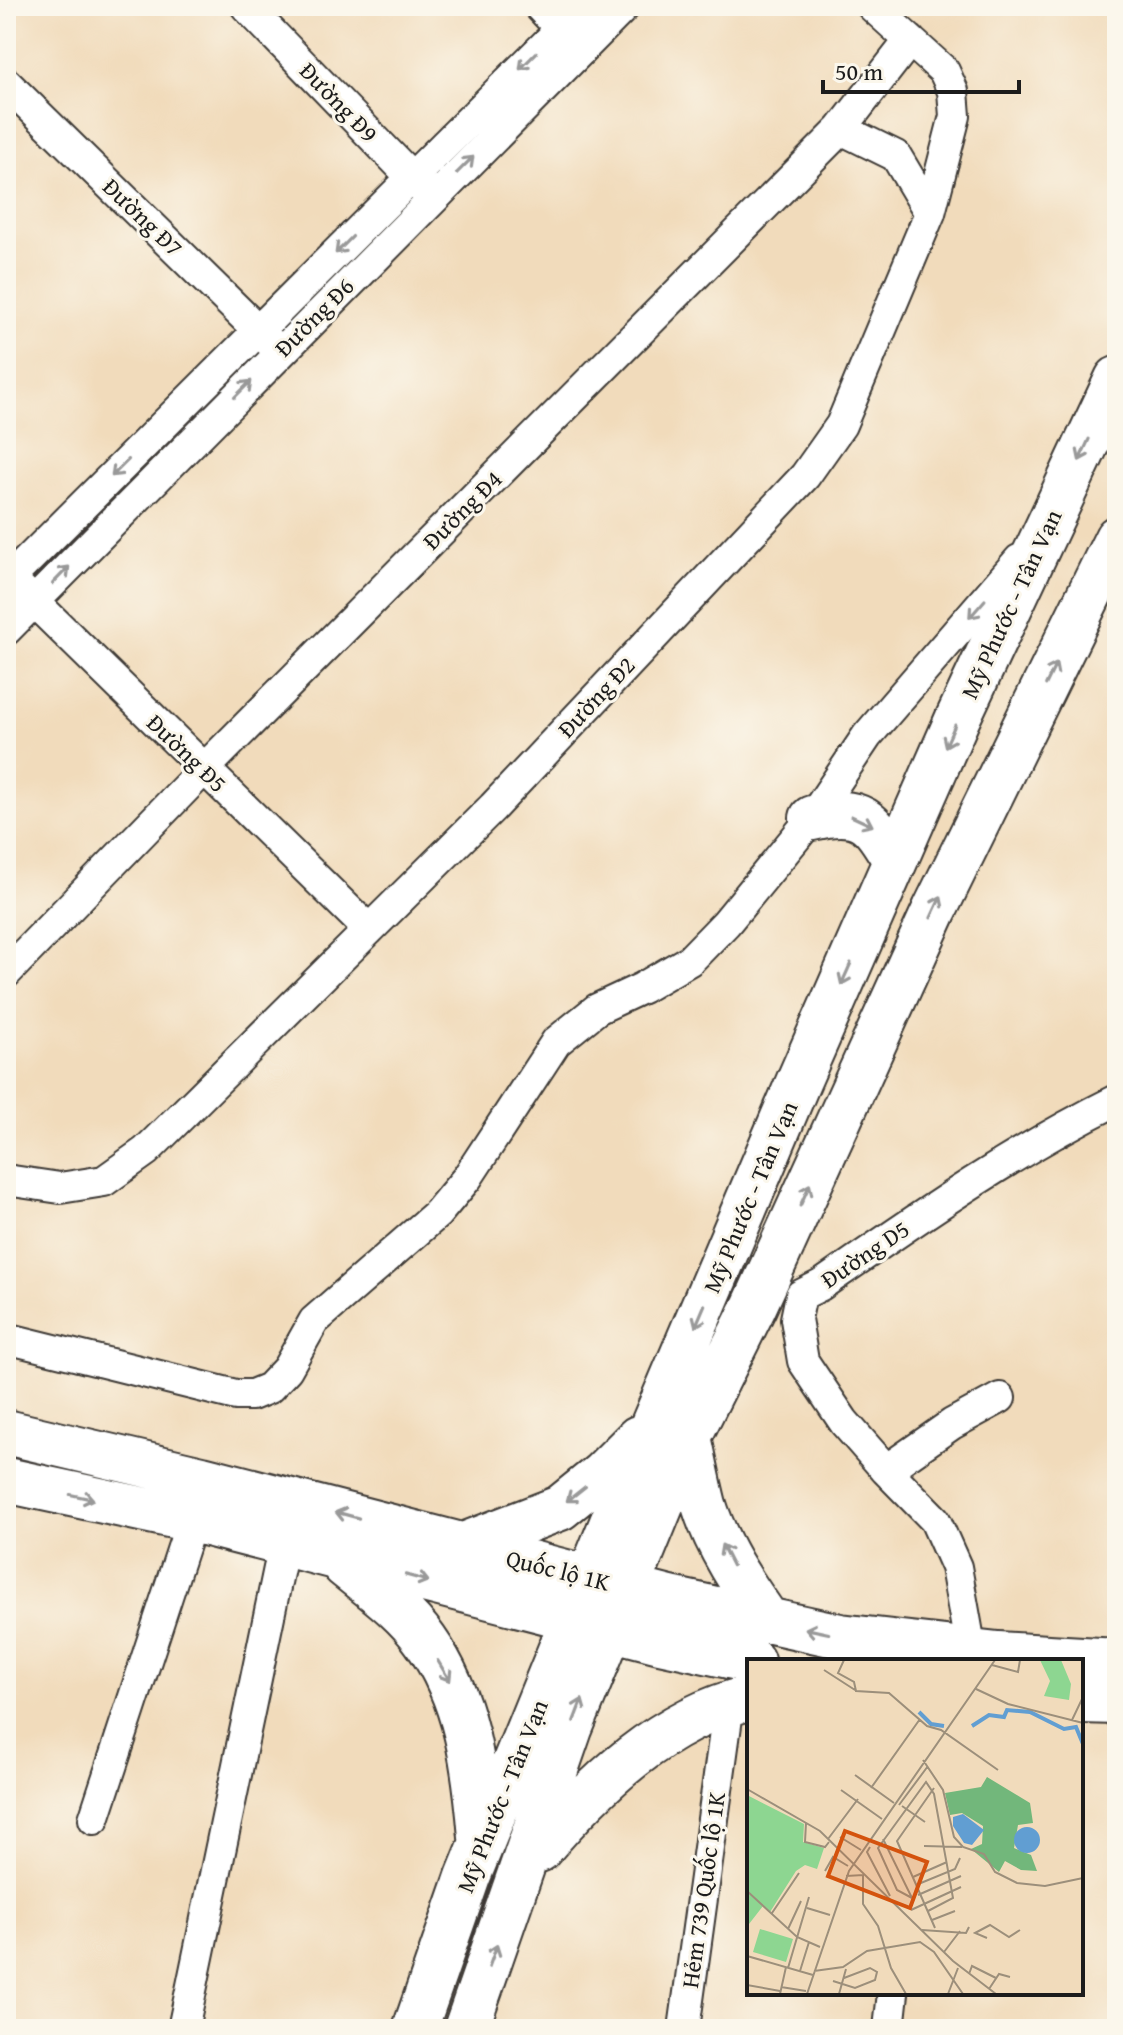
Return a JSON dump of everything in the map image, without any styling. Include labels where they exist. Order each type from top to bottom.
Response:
[{"type":"main road","name":"Mỹ Phước - Tân Vạn","points":[[415,2029],[481,1845],[592,1623],[672,1430],[895,860],[1117,379]]},
{"type":"main road","name":"Mỹ Phước - Tân Vạn","points":[[672,1430],[784,1241],[935,909],[1117,538]]},
{"type":"main road","points":[[812,818],[835,812],[865,819],[876,829],[895,860]]},
{"type":"main road","points":[[464,1545],[560,1508],[602,1474],[672,1430],[737,1576],[768,1621]]},
{"type":"main road","name":"Quốc lộ 1K","points":[[6,1432],[202,1478],[609,1583],[840,1636],[971,1651],[1117,1661]]},
{"type":"main road","name":"Quốc lộ 1K","points":[[6,1480],[192,1520],[747,1660]]},
{"type":"main road","points":[[332,1556],[390,1602],[424,1638],[452,1685],[468,1734],[476,1779],[481,1845]]},
{"type":"main road","name":"Mỹ Phước - Tân Vạn","points":[[466,2029],[570,1729],[592,1623]]},
{"type":"main road","points":[[524,1867],[579,1802],[610,1774],[654,1741],[739,1700]]},
{"type":"main road","points":[[1083,1701],[1117,1702]]},
{"type":"street","name":"Đường Đ9","points":[[246,6],[422,188]]},
{"type":"street","points":[[539,6],[570,39]]},
{"type":"street","name":"Đường Đ6","points":[[570,39],[584,6]]},
{"type":"street","name":"Đường Đ6","points":[[6,630],[280,352],[422,188],[570,39],[625,6]]},
{"type":"street","name":"Đường Đ2","points":[[6,1180],[60,1188],[104,1181],[146,1151],[493,807],[805,476],[841,425],[930,213],[955,116],[953,91],[944,71],[872,6]]},
{"type":"street","name":"Đường Đ4","points":[[6,973],[204,769],[841,129],[910,40]]},
{"type":"street","name":"Đường Đ7","points":[[6,83],[280,352]]},
{"type":"street","points":[[841,129],[896,156],[930,213]]},
{"type":"street","name":"Đường Đ6","points":[[7,578],[258,331],[422,188]]},
{"type":"street","points":[[156,433],[177,456]]},
{"type":"street","points":[[6,1338],[236,1395],[252,1395],[269,1388],[287,1369],[314,1321],[437,1214],[467,1178],[556,1042],[597,1009],[690,960],[726,923],[812,818],[867,736],[1047,528]]},
{"type":"street","name":"Đường Đ5","points":[[7,578],[369,930]]},
{"type":"street","name":"Đường D5","points":[[971,1651],[956,1567],[935,1520],[844,1422],[803,1361],[796,1319],[801,1295],[821,1285],[996,1165],[1117,1100]]},
{"type":"street","points":[[784,1241],[801,1295]]},
{"type":"street","points":[[886,1470],[952,1424],[1000,1398]]},
{"type":"street","points":[[94,1819],[192,1520]]},
{"type":"street","points":[[183,2029],[284,1544]]},
{"type":"street","name":"Hẻm 739 Quốc lộ 1K","points":[[684,2029],[739,1700]]},
{"type":"street","points":[[889,2029],[893,1995]]}]
